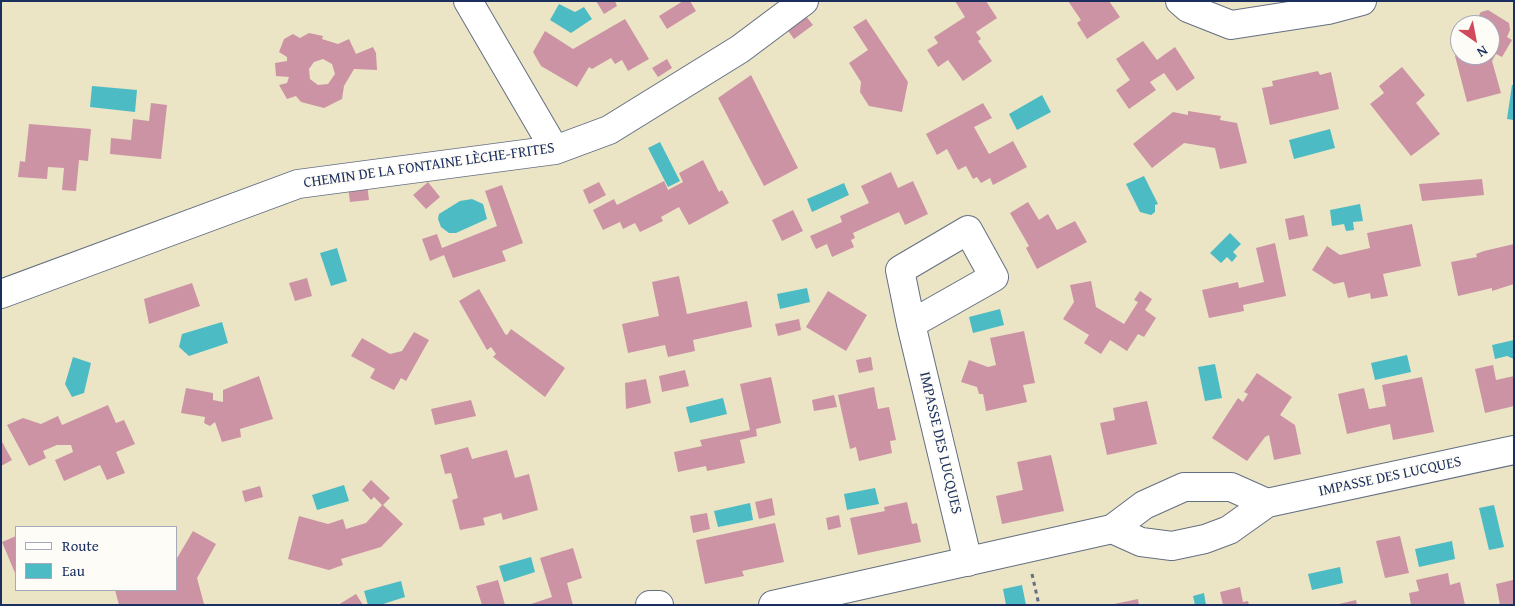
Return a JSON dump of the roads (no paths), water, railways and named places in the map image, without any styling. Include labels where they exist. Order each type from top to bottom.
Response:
[{"type":"street","points":[[468,1],[555,150]]},
{"type":"street","name":"CHEMIN DE LA FONTAINE LÈCHE-FRITES","points":[[1,294],[298,184],[555,150],[609,130],[740,49],[804,1]]},
{"type":"street","points":[[1180,1],[1188,8],[1232,25],[1328,10],[1362,1]]},
{"type":"street","name":"IMPASSE DES LUCQUES","points":[[912,324],[968,562]]},
{"type":"street","name":"IMPASSE DES LUCQUES","points":[[1112,529],[1141,542],[1172,546],[1205,539],[1229,530],[1267,503],[1514,450]]},
{"type":"street","points":[[773,605],[1112,529],[1144,505],[1184,488],[1231,487],[1267,503]]},
{"type":"street","points":[[650,605],[659,605]]},
{"type":"water","points":[[559,4],[575,12],[584,7],[592,19],[571,33],[550,20]]},
{"type":"water","points":[[1512,85],[1514,85],[1514,120],[1507,119]]},
{"type":"water","points":[[92,86],[137,90],[135,112],[90,107]]},
{"type":"water","points":[[1042,95],[1051,112],[1017,130],[1009,114]]},
{"type":"water","points":[[1330,129],[1335,148],[1294,159],[1289,140]]},
{"type":"water","points":[[660,142],[680,181],[668,187],[648,148]]},
{"type":"water","points":[[1144,176],[1158,204],[1155,205],[1155,212],[1151,215],[1140,212],[1126,184]]},
{"type":"water","points":[[844,183],[849,195],[812,212],[807,199]]},
{"type":"water","points":[[472,199],[483,204],[487,219],[456,233],[449,233],[441,227],[438,219],[439,214],[460,201]]},
{"type":"water","points":[[1360,204],[1363,221],[1353,222],[1354,230],[1346,231],[1344,224],[1332,226],[1330,210]]},
{"type":"water","points":[[1230,233],[1241,244],[1233,252],[1237,256],[1232,262],[1227,257],[1221,263],[1210,253]]},
{"type":"water","points":[[337,248],[347,281],[331,286],[320,253]]},
{"type":"water","points":[[807,288],[810,302],[780,309],[777,294]]},
{"type":"water","points":[[1000,309],[1004,325],[973,333],[969,317]]},
{"type":"water","points":[[222,322],[228,343],[189,356],[179,347],[182,334]]},
{"type":"water","points":[[1514,340],[1514,359],[1507,356],[1495,359],[1492,345]]},
{"type":"water","points":[[1407,355],[1411,372],[1375,380],[1371,363]]},
{"type":"water","points":[[73,357],[91,363],[84,393],[72,397],[65,384]]},
{"type":"water","points":[[1215,364],[1222,398],[1205,401],[1198,367]]},
{"type":"water","points":[[723,398],[727,414],[690,423],[686,407]]},
{"type":"water","points":[[344,485],[349,501],[317,510],[312,495]]},
{"type":"water","points":[[875,488],[879,504],[847,510],[844,494]]},
{"type":"water","points":[[750,503],[753,520],[718,527],[714,511]]},
{"type":"water","points":[[1494,505],[1504,547],[1489,550],[1479,508]]},
{"type":"water","points":[[1452,541],[1455,559],[1419,567],[1415,549]]},
{"type":"water","points":[[531,557],[535,572],[504,582],[499,566]]},
{"type":"water","points":[[1340,567],[1343,583],[1312,590],[1308,574]]},
{"type":"water","points":[[401,581],[405,597],[380,605],[368,605],[364,591]]},
{"type":"water","points":[[1022,585],[1026,605],[1006,605],[1003,589]]},
{"type":"water","points":[[1204,593],[1206,605],[1195,605],[1193,596]]}]
